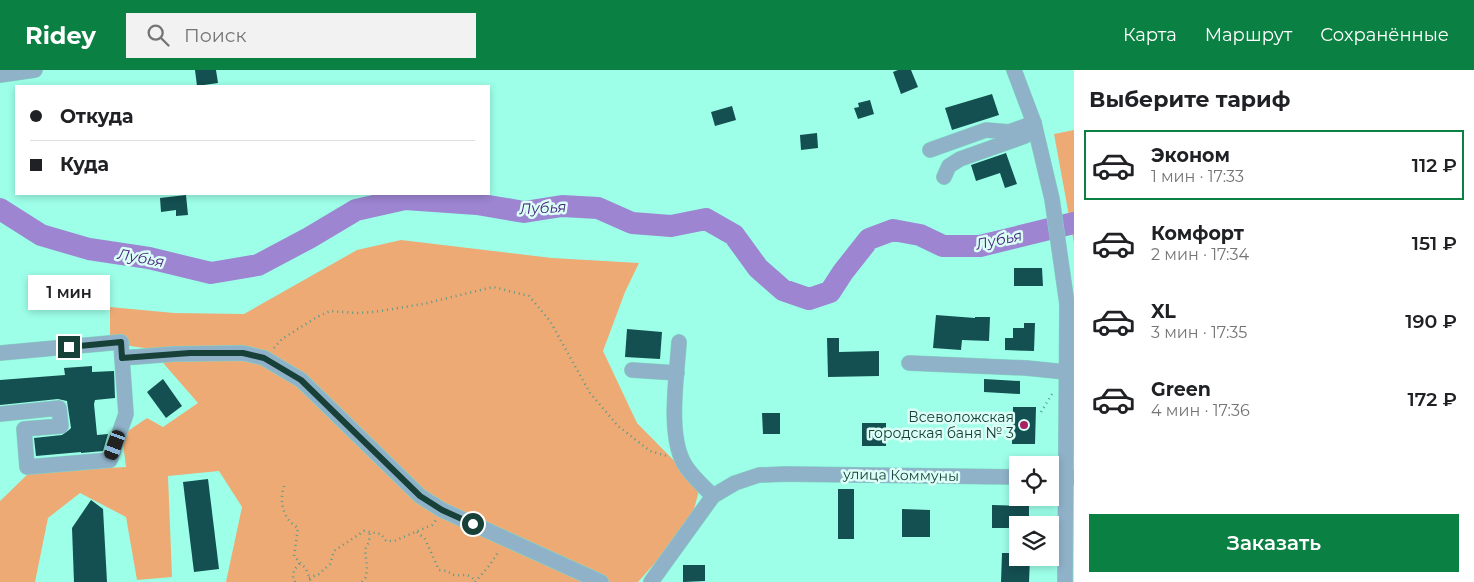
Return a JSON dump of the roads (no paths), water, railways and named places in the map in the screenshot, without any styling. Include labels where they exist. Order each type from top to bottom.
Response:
[{"type":"street","points":[[0,75],[36,70]]},
{"type":"street","points":[[1014,70],[1035,128],[1052,199],[1067,304],[1066,372],[1070,477],[1070,557],[1065,582]]},
{"type":"street","points":[[930,150],[986,130],[1009,132],[1035,128]]},
{"type":"street","points":[[944,177],[949,166],[960,159],[1035,128]]},
{"type":"street","points":[[0,353],[121,342],[126,414],[110,460],[27,467],[24,429],[60,426],[59,408],[0,414]]},
{"type":"street","points":[[650,582],[713,496],[686,466],[676,444],[674,415],[679,342]]},
{"type":"street","points":[[122,358],[174,354],[243,353],[264,358],[301,380],[420,496],[443,511],[601,582]]},
{"type":"street","points":[[909,363],[1026,368],[1066,372]]},
{"type":"street","points":[[632,370],[677,373]]},
{"type":"street","name":"улица Коммуны","points":[[713,496],[735,482],[760,475],[1009,477]]},
{"type":"waterway","name":"Лубья","points":[[0,209],[41,235],[89,249],[149,258],[211,273],[258,265],[356,210],[405,199],[477,204],[524,212],[562,206],[598,208],[632,223],[671,226],[706,219],[734,235],[758,268],[783,290],[809,299],[830,292],[869,239],[893,230],[920,235],[943,246],[980,246],[1074,223]]},
{"type":"place","name":"Всеволожская городская баня № 3","points":[[1024,425]]}]
